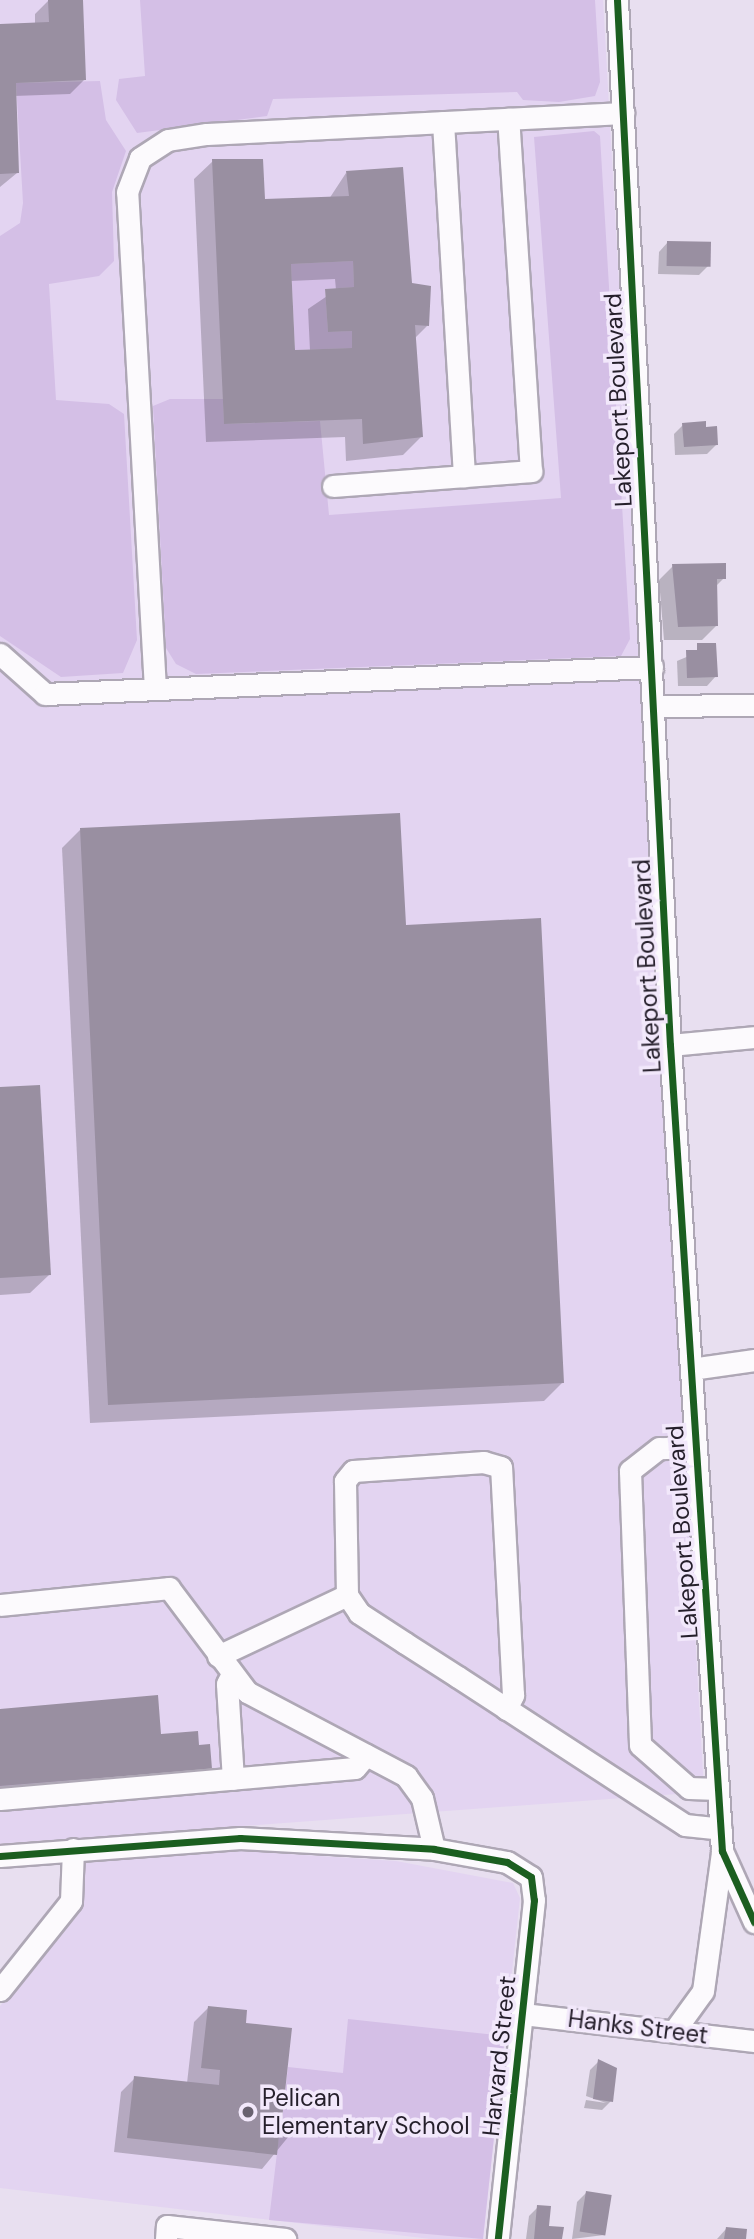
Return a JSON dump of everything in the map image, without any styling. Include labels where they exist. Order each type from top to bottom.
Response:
[{"type":"street","name":"Lakeport Boulevard","points":[[617,0],[670,1045],[722,1851],[754,1922]]},
{"type":"street","points":[[155,689],[127,192],[140,158],[168,139],[206,134],[623,113]]},
{"type":"street","points":[[333,486],[531,471],[508,119]]},
{"type":"street","points":[[443,122],[464,476]]},
{"type":"street","points":[[0,654],[46,694],[652,667]]},
{"type":"street","points":[[653,706],[754,705]]},
{"type":"street","points":[[670,1045],[754,1037]]},
{"type":"street","points":[[691,1369],[754,1360]]},
{"type":"street","points":[[696,1447],[659,1448],[630,1471],[640,1745],[689,1788],[718,1789]]},
{"type":"street","points":[[506,1709],[513,1695],[501,1467],[484,1462],[353,1471],[345,1481],[346,1595],[359,1613],[506,1709],[685,1825],[721,1829]]},
{"type":"street","points":[[0,1605],[169,1588],[247,1692],[407,1776],[422,1798],[434,1849],[240,1838],[0,1856]]},
{"type":"street","points":[[218,1656],[346,1595]]},
{"type":"street","points":[[232,1674],[228,1684],[233,1779]]},
{"type":"street","points":[[0,1799],[355,1768],[366,1755]]},
{"type":"street","points":[[0,1990],[71,1901],[73,1849]]},
{"type":"street","name":"Harvard Street","points":[[434,1849],[507,1862],[531,1877],[523,2014],[498,2239]]},
{"type":"street","points":[[674,2031],[703,1991],[722,1851]]},
{"type":"street","name":"Hanks Street","points":[[523,2014],[754,2041]]},
{"type":"street","points":[[166,2232],[285,2239]]},
{"type":"shaded area","points":[[0,0],[603,0],[704,1792],[0,1844]]},
{"type":"shaded area","points":[[140,0],[595,0],[600,82],[595,96],[559,102],[523,100],[517,92],[273,99],[267,116],[137,133],[116,100],[119,79],[145,76]]},
{"type":"shaded area","points":[[100,81],[106,120],[126,151],[112,192],[114,261],[99,276],[49,284],[56,400],[109,404],[124,414],[137,640],[123,673],[61,677],[0,636],[0,236],[20,223],[23,203],[16,83]]},
{"type":"shaded area","points":[[594,131],[600,136],[630,639],[621,656],[196,674],[176,664],[166,648],[153,406],[170,399],[223,399],[224,424],[320,421],[329,515],[561,498],[534,137]]},
{"type":"shaded area","points":[[353,261],[354,287],[325,289],[328,332],[352,331],[352,348],[295,350],[291,264]]},
{"type":"shaded area","name":"Pelican Elementary School","points":[[243,1851],[396,1861],[513,1883],[520,1898],[483,2239],[431,2239],[0,2188],[0,2006],[81,1907],[85,1862]]},
{"type":"shaded area","points":[[348,2019],[505,2036],[483,2239],[269,2220],[279,2136],[291,2136],[292,2120],[282,2119],[288,2067],[343,2073]]},
{"type":"building","points":[[48,0],[83,0],[86,80],[16,83],[19,173],[0,174],[0,24],[49,22]]},
{"type":"building","points":[[212,159],[263,159],[265,199],[349,196],[346,171],[403,167],[412,283],[431,286],[429,326],[415,325],[423,437],[363,444],[362,419],[224,424]],"holes":[[[353,261],[354,287],[325,289],[328,332],[352,331],[352,348],[295,350],[291,264]]]},
{"type":"building","points":[[667,241],[711,242],[711,267],[667,266]]},
{"type":"building","points":[[706,421],[706,427],[717,426],[718,445],[684,447],[682,423]]},
{"type":"building","points":[[726,563],[726,579],[717,579],[718,626],[678,627],[672,564]]},
{"type":"building","points":[[697,643],[716,643],[718,677],[687,678],[686,650],[697,650]]},
{"type":"building","points":[[400,813],[406,925],[541,918],[564,1383],[108,1405],[80,828]]},
{"type":"building","points":[[40,1085],[51,1275],[0,1278],[0,1087]]},
{"type":"building","points":[[158,1695],[161,1734],[198,1731],[199,1745],[210,1744],[212,1769],[0,1786],[0,1709]]},
{"type":"building","name":"Pelican Elementary School","points":[[208,2006],[247,2010],[246,2023],[292,2028],[282,2119],[292,2120],[290,2137],[279,2136],[277,2155],[127,2138],[134,2076],[219,2085],[220,2070],[201,2068]]},
{"type":"building","points":[[598,2059],[617,2068],[613,2102],[593,2099]]},
{"type":"building","points":[[586,2191],[612,2195],[605,2236],[580,2231]]},
{"type":"building","points":[[537,2205],[551,2206],[549,2226],[564,2227],[562,2239],[534,2239]]},
{"type":"building","points":[[726,2227],[747,2229],[746,2239],[724,2239]]},
{"type":"cycle path","points":[[617,0],[670,1045],[722,1851],[754,1922]]},
{"type":"cycle path","points":[[0,1856],[240,1838],[434,1849],[507,1862],[531,1877],[534,1900],[498,2239]]},
{"type":"place","name":"Pelican Elementary School","points":[[248,2112]]}]
